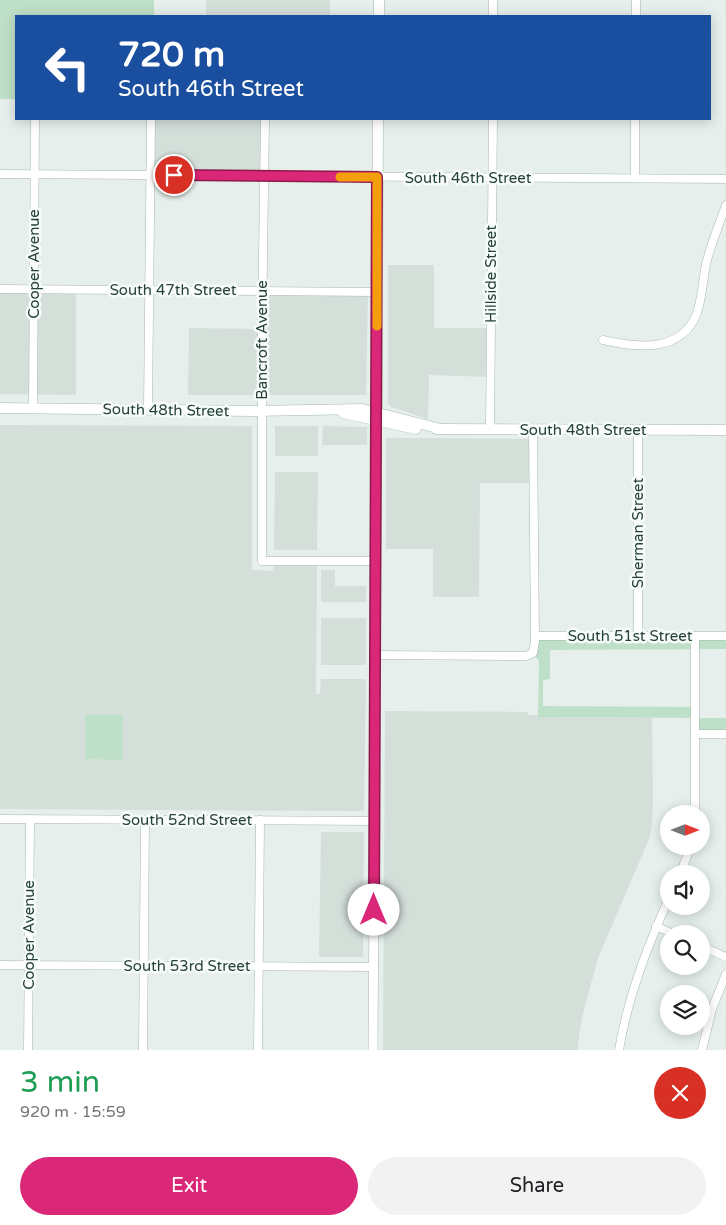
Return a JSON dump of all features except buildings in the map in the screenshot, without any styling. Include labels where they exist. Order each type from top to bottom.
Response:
[{"type":"main road","points":[[379,0],[379,15]]},
{"type":"main road","points":[[377,416],[378,120]]},
{"type":"main road","name":"South 48th Street","points":[[0,408],[332,410],[377,416],[412,428],[490,430],[726,430]]},
{"type":"street","points":[[493,15],[494,0]]},
{"type":"street","points":[[636,0],[636,15]]},
{"type":"street","name":"Cooper Avenue","points":[[33,408],[35,120]]},
{"type":"street","points":[[148,409],[150,120]]},
{"type":"street","name":"Bancroft Avenue","points":[[265,120],[262,291],[262,561],[376,561]]},
{"type":"street","name":"Hillside Street","points":[[490,430],[493,120]]},
{"type":"street","points":[[635,120],[635,178]]},
{"type":"street","name":"South 46th Street","points":[[0,174],[726,179]]},
{"type":"street","points":[[604,340],[630,345],[658,345],[670,343],[685,332],[697,314],[706,264],[726,205]]},
{"type":"street","name":"South 47th Street","points":[[0,289],[377,292]]},
{"type":"street","points":[[373,1050],[377,416]]},
{"type":"street","points":[[376,655],[526,656],[533,653],[535,636],[534,430]]},
{"type":"street","name":"Sherman Street","points":[[638,430],[638,636]]},
{"type":"street","name":"South 51st Street","points":[[535,636],[726,636]]},
{"type":"street","points":[[695,636],[695,805]]},
{"type":"street","points":[[695,734],[726,734]]},
{"type":"street","name":"South 52nd Street","points":[[0,819],[374,821]]},
{"type":"street","name":"Cooper Avenue","points":[[28,1050],[30,819]]},
{"type":"street","points":[[143,1050],[145,820]]},
{"type":"street","points":[[258,1050],[260,820]]},
{"type":"street","points":[[619,1050],[622,1029],[633,987],[661,915]]},
{"type":"street","points":[[656,926],[660,928]]},
{"type":"street","points":[[710,950],[726,957]]},
{"type":"street","name":"South 53rd Street","points":[[0,965],[374,967]]},
{"type":"street","points":[[702,1050],[712,1009],[726,974]]},
{"type":"shaded area","points":[[206,0],[330,0],[330,15],[206,15]]},
{"type":"shaded area","points":[[151,120],[265,120],[263,176],[149,175]]},
{"type":"shaded area","points":[[388,265],[434,265],[434,328],[490,328],[490,377],[429,375],[428,419],[391,407],[388,403]]},
{"type":"shaded area","points":[[0,289],[76,290],[76,395],[0,394]]},
{"type":"shaded area","points":[[262,291],[368,292],[366,395],[188,395],[189,328],[262,329]]},
{"type":"shaded area","points":[[0,425],[252,426],[252,570],[273,571],[274,566],[317,566],[316,694],[320,694],[321,679],[366,679],[364,811],[0,809]]},
{"type":"shaded area","points":[[275,426],[318,426],[318,456],[275,456]]},
{"type":"shaded area","points":[[323,426],[367,427],[367,445],[322,445]]},
{"type":"shaded area","points":[[386,438],[533,439],[534,483],[480,483],[479,597],[433,597],[433,549],[386,549]]},
{"type":"shaded area","points":[[275,472],[318,472],[317,550],[274,550]]},
{"type":"shaded area","points":[[321,570],[335,570],[335,586],[366,586],[366,602],[321,602]]},
{"type":"shaded area","points":[[321,618],[366,618],[366,665],[321,665]]},
{"type":"shaded area","points":[[385,711],[528,712],[528,715],[539,715],[539,717],[652,718],[653,803],[650,837],[598,958],[582,1017],[577,1050],[383,1050]]},
{"type":"shaded area","points":[[321,832],[364,832],[363,957],[319,957]]},
{"type":"green space","points":[[0,0],[154,0],[154,15],[15,15],[15,99],[0,99]]},
{"type":"green space","points":[[535,636],[726,636],[726,649],[550,650],[550,679],[543,680],[543,706],[695,707],[695,718],[538,717],[539,661],[533,653]]},
{"type":"green space","points":[[85,715],[123,715],[123,760],[85,759]]},
{"type":"green space","points":[[695,718],[726,718],[726,734],[695,734]]},
{"type":"slow traffic","points":[[340,177],[377,177],[377,326]]},
{"type":"route","points":[[174,175],[377,177],[374,910]]}]
